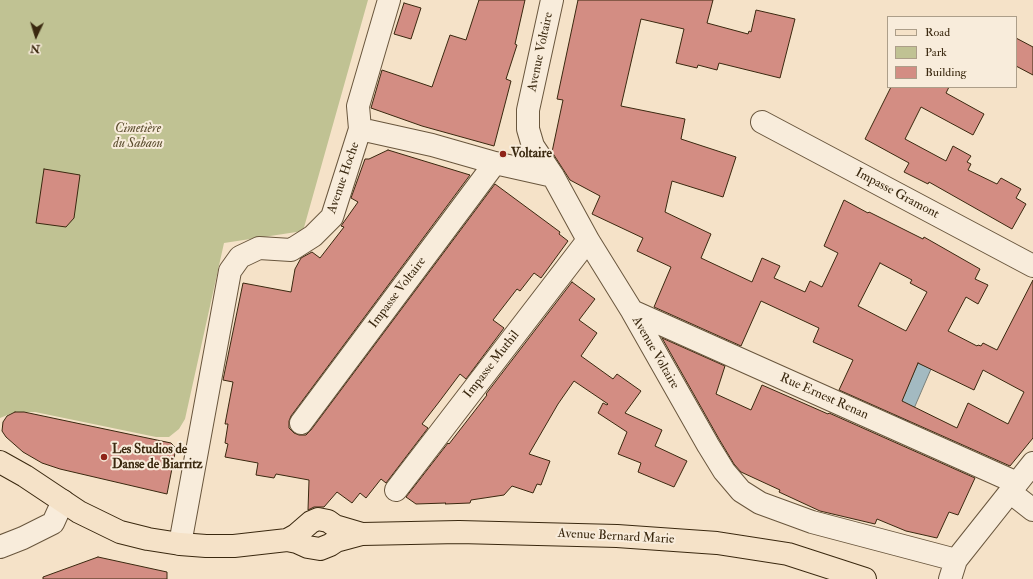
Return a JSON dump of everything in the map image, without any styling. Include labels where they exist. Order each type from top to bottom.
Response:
[{"type":"main road","name":"Avenue Bernard Marie","points":[[0,462],[64,501],[79,512],[120,532],[148,539],[180,544],[234,546],[288,540],[308,547],[320,549],[330,546],[336,534],[459,532],[602,535],[717,543],[788,554],[865,579]]},
{"type":"main road","points":[[288,540],[310,522],[318,519],[328,521],[336,534]]},
{"type":"street","points":[[360,129],[358,106],[389,0]]},
{"type":"street","name":"Avenue Voltaire","points":[[552,0],[528,110],[528,129],[533,146],[552,176],[588,240],[632,311],[708,445],[724,470],[741,491],[760,503],[952,573]]},
{"type":"street","name":"Impasse Gramont","points":[[762,122],[1033,266]]},
{"type":"street","name":"Avenue Hoche","points":[[180,544],[230,271],[240,257],[259,248],[291,250],[313,236],[332,217],[360,129],[432,145],[495,163],[552,176]]},
{"type":"street","name":"Impasse Voltaire","points":[[301,423],[495,163]]},
{"type":"street","name":"Impasse Muthil","points":[[396,490],[588,240]]},
{"type":"street","name":"Rue Ernest Renan","points":[[632,311],[1013,488],[1033,510]]},
{"type":"street","points":[[952,573],[1013,488],[1033,463]]},
{"type":"street","points":[[0,547],[53,524],[64,501]]},
{"type":"green space","name":"Cimetière du Sabaou","points":[[0,0],[368,0],[303,231],[224,243],[185,419],[179,429],[169,437],[156,437],[35,412],[15,412],[0,418]]},
{"type":"water","points":[[918,363],[931,369],[906,427],[893,421]]},
{"type":"building","points":[[479,0],[525,0],[515,44],[517,45],[506,79],[511,81],[494,146],[422,126],[371,108],[382,70],[432,87],[450,35],[466,40]]},
{"type":"building","points":[[578,0],[713,0],[707,23],[748,34],[749,31],[751,32],[756,10],[795,19],[780,78],[719,63],[717,70],[698,65],[697,68],[676,63],[684,29],[641,19],[621,106],[685,119],[681,139],[736,157],[723,197],[672,181],[665,212],[711,234],[701,258],[752,282],[762,258],[780,266],[774,278],[805,292],[810,281],[822,287],[838,253],[824,246],[844,200],[923,239],[924,237],[980,269],[975,279],[988,285],[978,304],[966,297],[948,331],[977,346],[981,346],[983,343],[997,350],[1033,280],[1033,438],[1010,466],[839,390],[853,360],[813,342],[819,328],[761,301],[741,346],[654,307],[671,267],[637,251],[643,238],[592,214],[600,196],[570,180],[552,152],[563,100],[557,99]],"holes":[[[880,263],[912,280],[910,283],[927,292],[906,331],[858,306]],[[918,363],[974,390],[983,370],[1024,392],[1008,424],[968,403],[957,428],[902,401]]]},
{"type":"building","points":[[404,3],[421,8],[411,39],[394,34]]},
{"type":"building","points":[[1017,39],[1033,47],[1033,75],[1017,67]]},
{"type":"building","points":[[890,88],[948,88],[946,93],[984,114],[973,135],[921,107],[905,139],[946,161],[953,146],[971,156],[967,162],[971,164],[968,170],[997,184],[1001,178],[1021,189],[1016,198],[1026,204],[1012,229],[929,182],[928,184],[904,172],[909,163],[865,139]]},
{"type":"building","points":[[388,150],[470,175],[291,416],[289,428],[294,433],[306,435],[311,430],[495,184],[560,232],[559,234],[568,241],[541,278],[534,273],[520,291],[517,289],[493,320],[504,328],[466,379],[460,374],[422,424],[428,428],[386,483],[381,479],[366,498],[360,493],[352,503],[337,492],[324,507],[314,507],[308,510],[309,480],[276,474],[274,478],[256,475],[258,463],[225,457],[228,444],[225,443],[228,424],[225,424],[233,382],[223,380],[243,283],[291,292],[295,269],[301,258],[312,252],[320,258],[344,227],[341,226],[358,202],[351,198],[365,159],[369,159]]},
{"type":"building","points":[[44,169],[80,175],[74,218],[66,227],[36,223]]},
{"type":"building","points":[[572,282],[595,299],[579,320],[597,333],[581,356],[613,379],[617,374],[641,391],[625,413],[662,430],[655,446],[687,461],[674,487],[638,472],[641,463],[618,454],[627,432],[598,413],[603,403],[608,404],[574,381],[558,404],[529,454],[550,461],[541,485],[537,484],[533,493],[512,486],[504,495],[471,500],[470,503],[445,504],[446,503],[416,504],[406,497],[487,395],[486,394]]},
{"type":"building","points":[[662,338],[725,366],[716,394],[751,410],[762,385],[975,478],[958,515],[949,512],[937,538],[906,531],[877,519],[875,524],[820,511],[741,472],[734,464],[719,439]]},
{"type":"building","name":"Les Studios de Danse de Biarritz","points":[[15,412],[24,412],[171,443],[176,448],[167,494],[60,469],[42,463],[23,452],[6,437],[2,431],[3,422],[7,416]]},
{"type":"building","points":[[98,557],[167,572],[167,579],[43,579],[43,577]]},
{"type":"place","name":"Voltaire","points":[[503,154]]},
{"type":"place","name":"Les Studios de Danse de Biarritz","points":[[104,457]]}]
